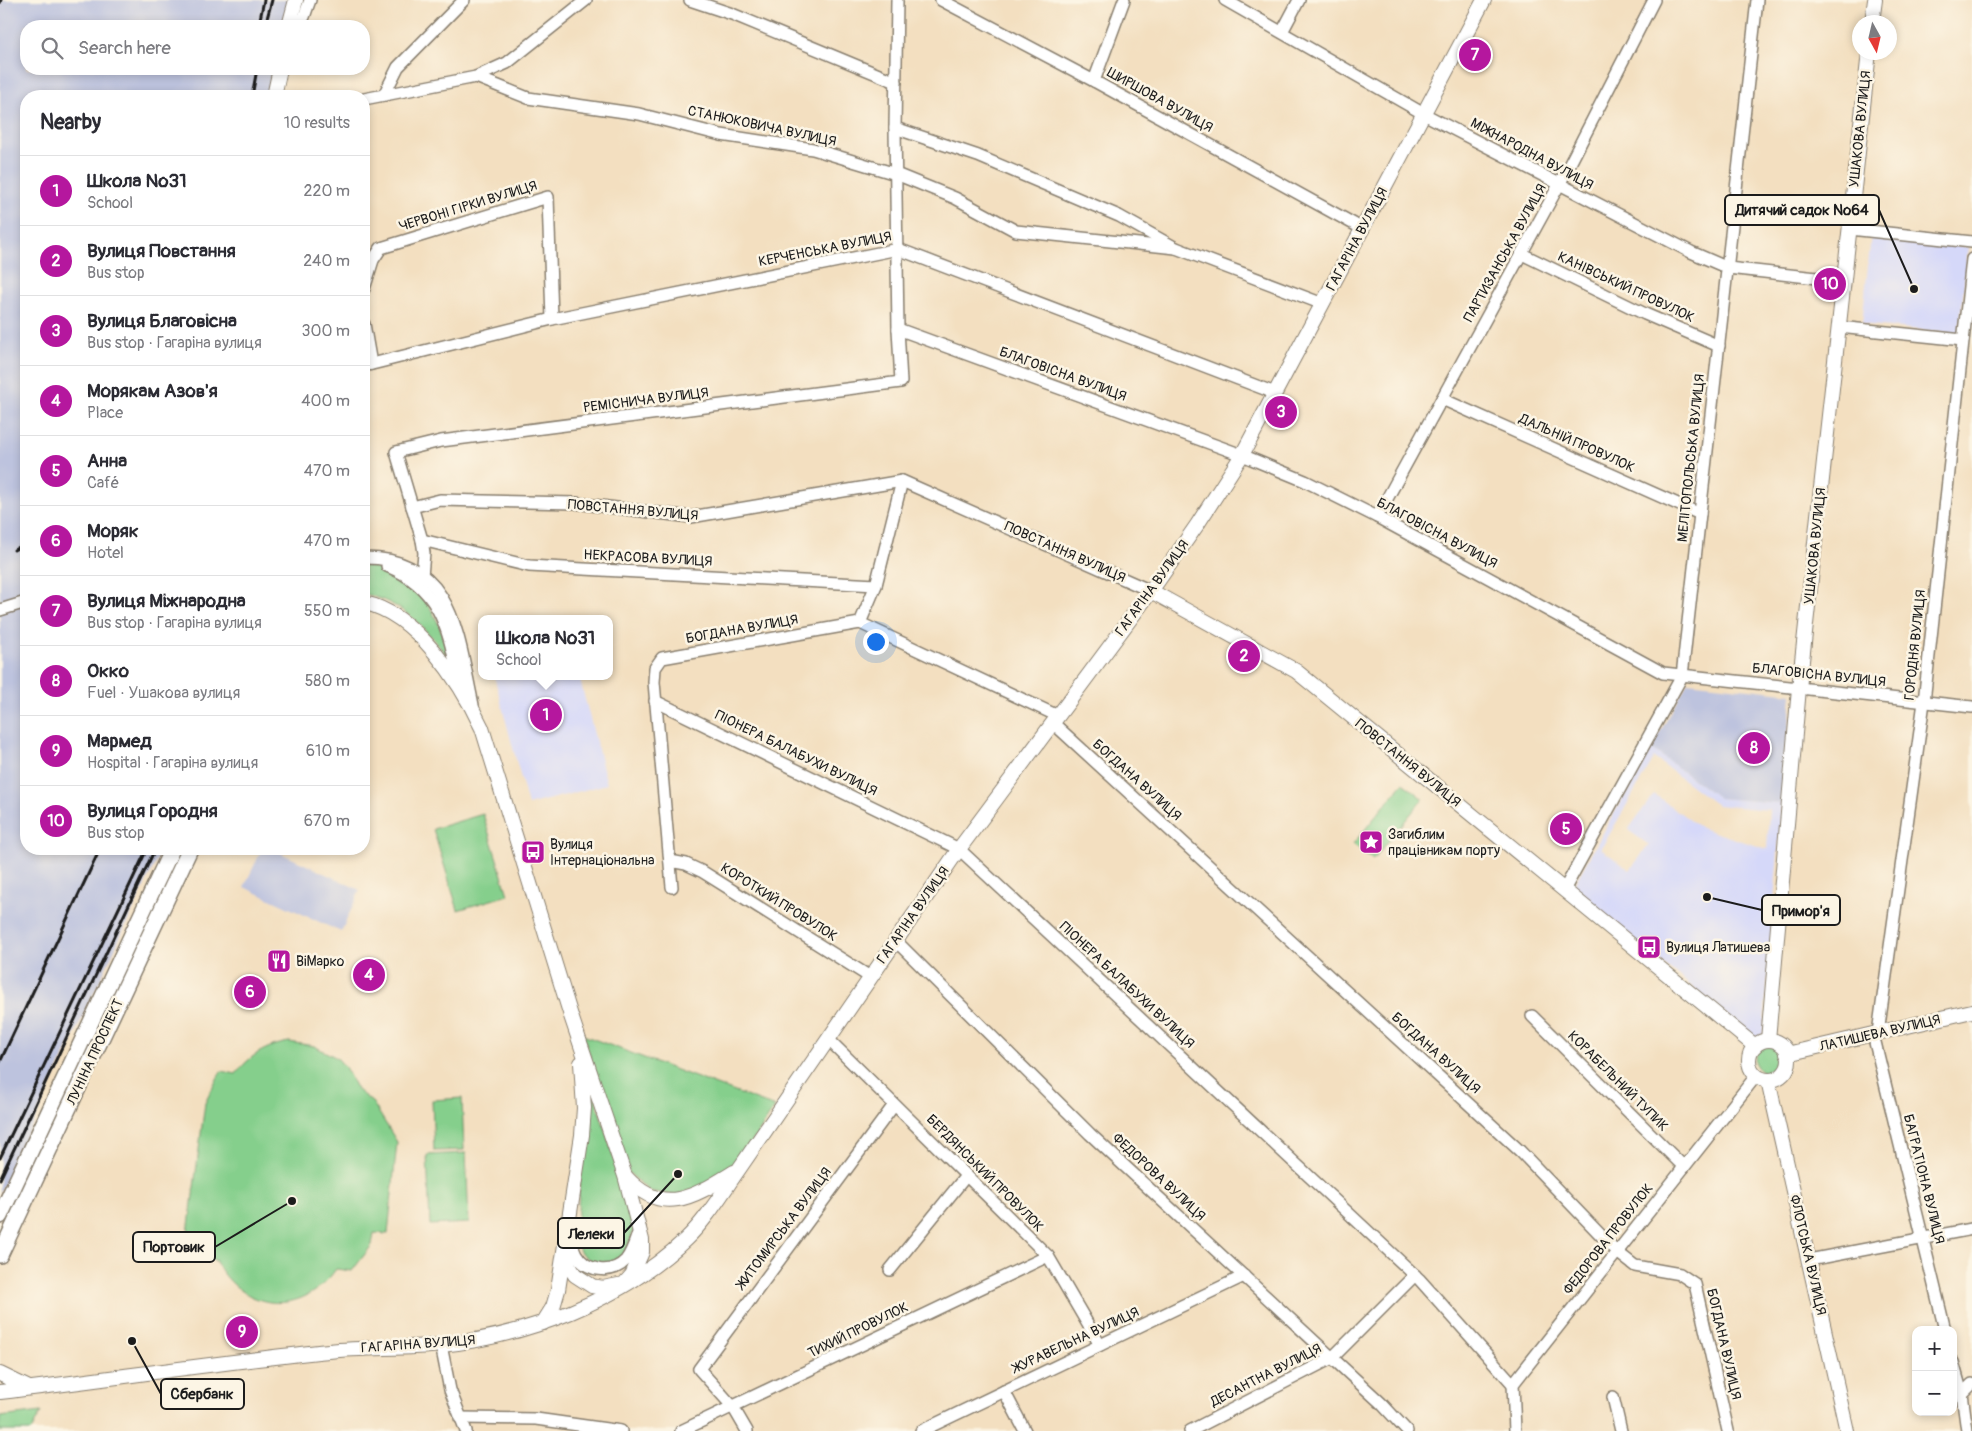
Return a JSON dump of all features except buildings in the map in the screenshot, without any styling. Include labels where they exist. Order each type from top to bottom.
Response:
[{"type":"main road","name":"ЛУНІНА ПРОСПЕКТ","points":[[0,1216],[169,855]]},
{"type":"main road","name":"ЛУНІНА ПРОСПЕКТ","points":[[0,1254],[187,855]]},
{"type":"street","points":[[291,20],[296,0]]},
{"type":"street","points":[[301,20],[304,17],[310,0]]},
{"type":"street","points":[[384,95],[398,67],[464,0]]},
{"type":"street","points":[[370,98],[476,77],[507,63],[586,0]]},
{"type":"street","points":[[690,0],[732,14],[896,82]]},
{"type":"street","points":[[897,0],[895,128],[898,329]]},
{"type":"street","name":"ШИРШОВА ВУЛИЦЯ","points":[[941,0],[1094,81],[1363,229]]},
{"type":"street","points":[[1094,81],[1124,0]]},
{"type":"street","name":"МІЖНАРОДНА ВУЛИЦЯ","points":[[1225,0],[1424,114],[1654,235],[1728,268],[1844,281]]},
{"type":"street","points":[[1282,32],[1300,0]]},
{"type":"street","name":"ГАГАРІНА ВУЛИЦЯ","points":[[0,1392],[330,1351],[441,1345],[509,1334],[542,1324],[584,1306],[624,1284],[665,1257],[686,1239],[702,1221],[739,1169],[959,849],[1151,591],[1197,525],[1242,455],[1484,0]]},
{"type":"street","name":"ПАРТИЗАНСЬКА ВУЛИЦЯ","points":[[1377,517],[1559,185],[1654,0]]},
{"type":"street","name":"МЕЛІТОПОЛЬСЬКА ВУЛИЦЯ","points":[[1564,890],[1682,676],[1757,0]]},
{"type":"street","points":[[1873,15],[1875,0]]},
{"type":"street","name":"УШАКОВА ВУЛИЦЯ","points":[[1761,1043],[1868,60]]},
{"type":"street","points":[[275,90],[279,75]]},
{"type":"street","name":"СТАНЮКОВИЧА ВУЛИЦЯ","points":[[476,77],[528,98],[639,114],[721,135],[813,150],[896,174],[955,198],[1016,231],[1176,248]]},
{"type":"street","name":"СТАНЮКОВИЧА ВУЛИЦЯ","points":[[895,128],[978,156],[1119,216],[1176,248],[1322,304]]},
{"type":"street","name":"ЧЕРВОНІ ГІРКИ ВУЛИЦЯ","points":[[370,270],[373,260],[381,248],[548,197],[552,319]]},
{"type":"street","points":[[1850,229],[1972,242]]},
{"type":"street","name":"КЕРЧЕНСЬКА ВУЛИЦЯ","points":[[370,364],[552,319],[898,249],[1275,393]]},
{"type":"street","name":"КАНІВСЬКИЙ ПРОВУЛОК","points":[[1522,254],[1645,314],[1719,346]]},
{"type":"street","name":"ГОРОДНЯ ВУЛИЦЯ","points":[[1875,1034],[1924,702],[1963,340],[1970,295],[1972,259]]},
{"type":"street","points":[[1839,327],[1963,340]]},
{"type":"street","name":"РЕМІСНИЧА ВУЛИЦЯ","points":[[412,507],[396,452],[451,440],[901,382],[898,329]]},
{"type":"street","name":"БЛАГОВІСНА ВУЛИЦЯ","points":[[898,329],[1242,455],[1305,481],[1377,517],[1663,673],[1972,707]]},
{"type":"street","name":"ДАЛЬНІЙ ПРОВУЛОК","points":[[1442,399],[1700,514]]},
{"type":"street","points":[[860,623],[876,585],[902,481]]},
{"type":"street","name":"ПОВСТАННЯ ВУЛИЦЯ","points":[[412,507],[440,500],[576,503],[691,517],[902,481],[1151,591],[1296,671],[1564,890],[1761,1043]]},
{"type":"street","points":[[412,507],[422,540],[424,560],[422,576]]},
{"type":"street","name":"НЕКРАСОВА ВУЛИЦЯ","points":[[422,540],[529,566],[876,585]]},
{"type":"street","points":[[370,559],[392,561],[422,576],[443,597],[450,610],[475,714]]},
{"type":"street","points":[[370,561],[390,567],[404,575],[419,586],[434,602],[446,625],[461,689]]},
{"type":"street","points":[[0,610],[20,604]]},
{"type":"street","points":[[370,604],[379,606],[400,618],[430,649],[461,689],[488,743],[571,1016],[625,1176],[640,1228],[642,1252],[638,1264],[624,1284],[603,1288],[583,1282],[569,1266],[565,1245]]},
{"type":"street","name":"БОГДАНА ВУЛИЦЯ","points":[[655,701],[654,682],[656,668],[662,658],[860,623],[1055,720],[1520,1150],[1617,1252],[1635,1266],[1680,1274],[1695,1284],[1728,1431]]},
{"type":"street","points":[[655,701],[672,887]]},
{"type":"street","name":"ПІОНЕРА БАЛАБУХИ ВУЛИЦЯ","points":[[655,701],[959,849],[1415,1275],[1512,1384]]},
{"type":"street","name":"КОРОТКИЙ ПРОВУЛОК","points":[[670,860],[686,864],[703,872],[870,977]]},
{"type":"street","name":"ФЕДОРОВА ВУЛИЦЯ","points":[[895,940],[1090,1134],[1332,1358],[1407,1431]]},
{"type":"street","name":"ЛАТИШЕВА ВУЛИЦЯ","points":[[1788,1054],[1972,1011]]},
{"type":"street","points":[[542,1324],[550,1315],[556,1299],[582,1135],[584,1108],[583,1077],[571,1016]]},
{"type":"street","name":"КОРАБЕЛЬНИЙ ТУПИК","points":[[1532,1016],[1684,1167]]},
{"type":"street","name":"БАГРАТІОНА ВУЛИЦЯ","points":[[1875,1034],[1944,1326]]},
{"type":"street","name":"БЕРДЯНСЬКИЙ ПРОВУЛОК","points":[[828,1039],[1048,1256],[1100,1345]]},
{"type":"street","points":[[1776,1042],[1788,1054],[1786,1069],[1782,1075],[1762,1078],[1749,1061],[1750,1053],[1761,1043],[1776,1042]]},
{"type":"street","name":"ФЕДОРОВА ПРОВУЛОК","points":[[1512,1384],[1684,1167],[1762,1078]]},
{"type":"street","name":"ФЛОТСЬКА ВУЛИЦЯ","points":[[1762,1078],[1809,1260],[1847,1431]]},
{"type":"street","name":"ЖИТОМИРСЬКА ВУЛИЦЯ","points":[[732,1407],[699,1369],[894,1105]]},
{"type":"street","points":[[625,1176],[635,1187],[647,1195],[661,1199],[676,1200],[690,1197],[703,1191],[739,1169]]},
{"type":"street","points":[[890,1270],[966,1176]]},
{"type":"street","points":[[574,1183],[572,1240],[576,1254],[586,1265],[607,1270],[621,1264],[630,1253],[640,1228]]},
{"type":"street","points":[[1809,1260],[1972,1229]]},
{"type":"street","name":"ТИХИЙ ПРОВУЛОК","points":[[681,1431],[1048,1256]]},
{"type":"street","name":"ДЕСАНТНА ВУЛИЦЯ","points":[[1190,1431],[1332,1358],[1415,1275]]},
{"type":"street","name":"ЖУРАВЕЛЬНА ВУЛИЦЯ","points":[[921,1431],[1244,1276]]},
{"type":"street","points":[[441,1345],[450,1390],[466,1431]]},
{"type":"street","points":[[1956,1371],[1962,1394],[1967,1431]]},
{"type":"street","points":[[0,1374],[30,1388]]},
{"type":"street","points":[[1512,1384],[1514,1431]]},
{"type":"street","points":[[1962,1394],[1972,1384]]},
{"type":"street","points":[[1004,1391],[1024,1431]]},
{"type":"street","points":[[1613,1397],[1620,1431]]},
{"type":"street","points":[[732,1407],[747,1431]]},
{"type":"street","points":[[460,1418],[558,1421],[621,1431]]},
{"type":"shaded area","points":[[0,0],[289,0],[284,20],[20,20],[20,75],[272,75],[268,90],[20,90],[20,855],[159,855],[0,1193]]},
{"type":"shaded area","points":[[1871,236],[1968,247],[1959,334],[1862,324]]},
{"type":"shaded area","points":[[495,680],[580,680],[607,784],[528,805]]},
{"type":"shaded area","points":[[1688,682],[1792,694],[1782,803],[1719,798],[1651,748]]},
{"type":"shaded area","points":[[1651,748],[1719,798],[1782,803],[1763,1034],[1754,1038],[1572,888]],"holes":[[[1654,758],[1717,805],[1769,810],[1767,849],[1701,828],[1654,794],[1628,830],[1649,845],[1630,870],[1601,849]]]},
{"type":"shaded area","points":[[259,855],[285,855],[360,890],[341,932],[244,887]]},
{"type":"green space","points":[[370,567],[399,577],[423,597],[439,625],[449,659],[412,618],[402,610],[370,596]]},
{"type":"green space","points":[[1403,783],[1423,799],[1373,860],[1353,844]]},
{"type":"green space","points":[[483,814],[508,895],[458,910],[433,829]]},
{"type":"green space","points":[[98,1021],[102,1023],[0,1240],[0,1231]]},
{"type":"green space","points":[[583,1035],[775,1107],[737,1165],[701,1186],[676,1196],[649,1191],[629,1173]]},
{"type":"green space","points":[[289,1042],[314,1046],[337,1058],[345,1067],[357,1090],[373,1103],[397,1142],[388,1234],[374,1233],[372,1245],[352,1271],[336,1269],[322,1285],[307,1296],[290,1301],[273,1302],[257,1299],[241,1290],[227,1277],[215,1260],[185,1256],[205,1103],[221,1071],[236,1074],[241,1067],[259,1052]]},
{"type":"green space","points":[[1769,1046],[1779,1050],[1783,1060],[1779,1070],[1769,1074],[1759,1070],[1755,1060],[1759,1050]]},
{"type":"green space","points":[[587,1071],[635,1228],[626,1251],[622,1256],[604,1264],[594,1264],[580,1252],[576,1240]]},
{"type":"green space","points":[[462,1098],[464,1150],[434,1151],[432,1100]]},
{"type":"green space","points":[[466,1153],[469,1223],[430,1225],[427,1155]]},
{"type":"green space","points":[[41,1412],[31,1431],[0,1431],[0,1417]]},
{"type":"railway","points":[[260,20],[264,0]]},
{"type":"railway","points":[[267,20],[272,0]]},
{"type":"railway","points":[[253,90],[256,75]]},
{"type":"railway","points":[[14,550],[20,546]]},
{"type":"railway","points":[[0,1062],[97,855]]},
{"type":"railway","points":[[0,1158],[144,855]]},
{"type":"railway","points":[[0,1179],[152,855]]},
{"type":"place","name":"Вулиця Міжнародна","points":[[1475,55]]},
{"type":"place","name":"Вулиця Городня","points":[[1830,284]]},
{"type":"place","name":"Дитячий садок №64","points":[[1914,289]]},
{"type":"place","name":"Вулиця Благовісна","points":[[1281,412]]},
{"type":"place","name":"Вулиця Повстання","points":[[1244,656]]},
{"type":"place","name":"Школа №31","points":[[546,715]]},
{"type":"place","name":"Окко","points":[[1754,748]]},
{"type":"place","name":"Анна","points":[[1566,829]]},
{"type":"place","name":"Загиблим працівникам порту","points":[[1371,842]]},
{"type":"place","name":"Вулиця Інтернаціональна","points":[[533,852]]},
{"type":"place","name":"Примор'я","points":[[1707,897]]},
{"type":"place","name":"Вулиця Латишева","points":[[1649,947]]},
{"type":"place","name":"ВіМарко","points":[[279,961]]},
{"type":"place","name":"Морякам Азов'я","points":[[369,975]]},
{"type":"place","name":"Моряк","points":[[250,992]]},
{"type":"place","name":"Лелеки","points":[[678,1174]]},
{"type":"place","name":"Портовик","points":[[292,1201]]},
{"type":"place","name":"Мармед","points":[[242,1332]]},
{"type":"place","name":"Сбербанк","points":[[132,1341]]}]
